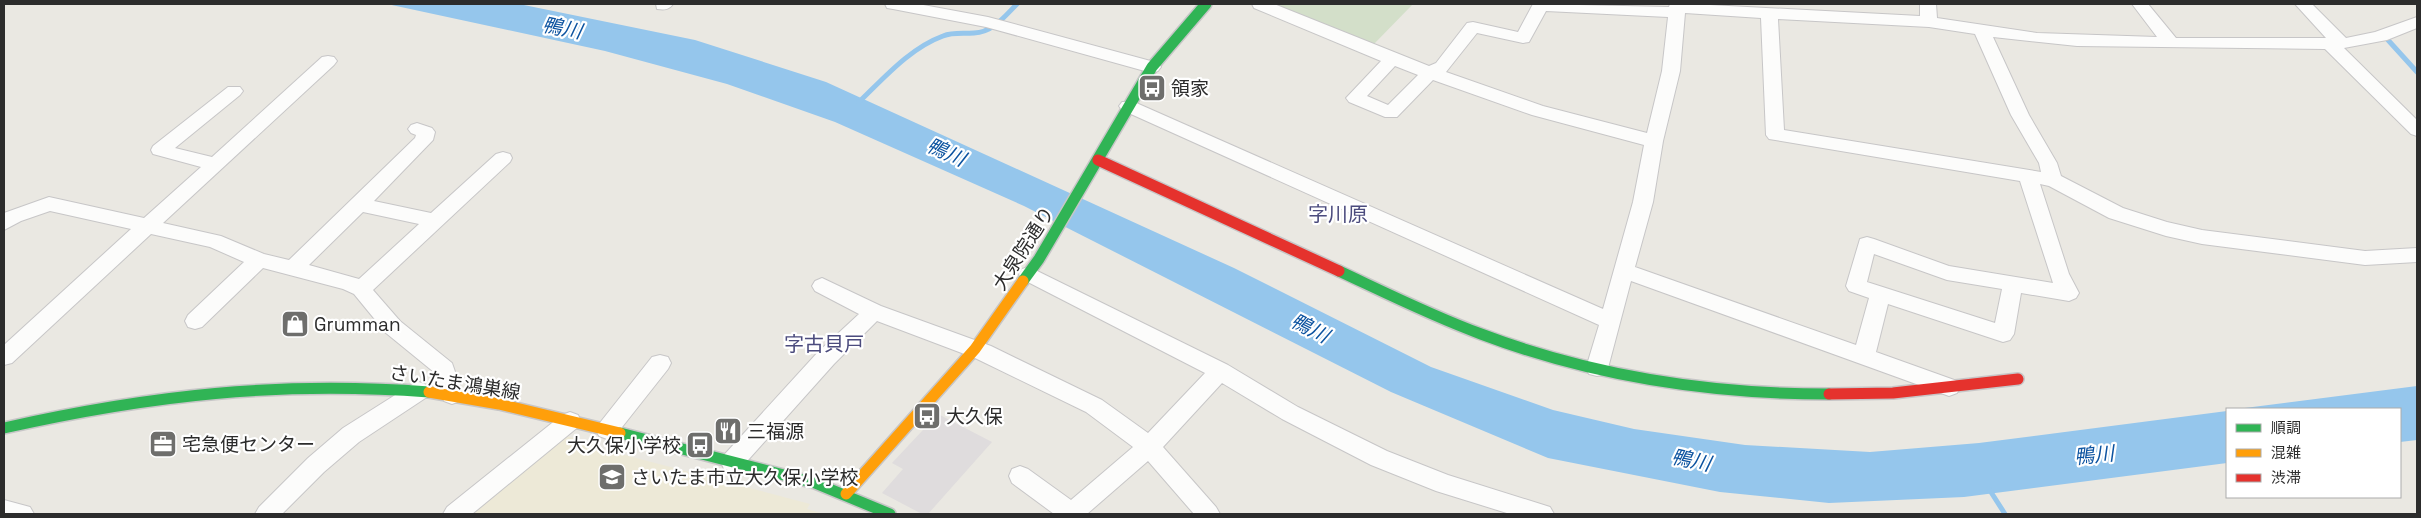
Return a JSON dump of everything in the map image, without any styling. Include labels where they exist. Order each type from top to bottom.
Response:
[{"type":"street","points":[[894,4],[988,22],[1152,67]]},
{"type":"street","name":"大泉院通り","points":[[846,494],[974,349],[1034,266],[1152,67],[1206,4]]},
{"type":"street","points":[[1260,4],[1392,59],[1538,111],[1654,141]]},
{"type":"street","points":[[1928,4],[1928,22]]},
{"type":"street","points":[[2140,4],[2171,43]]},
{"type":"street","points":[[2303,4],[2335,44],[2417,130]]},
{"type":"street","points":[[1392,59],[1355,98],[1391,113],[1431,72],[1442,66],[1472,27],[1523,38],[1540,6],[1677,8],[1928,22],[2077,42],[2335,44],[2363,41],[2415,26]]},
{"type":"street","points":[[1596,368],[1643,202],[1654,141],[1671,72],[1677,8]]},
{"type":"street","points":[[1769,13],[1775,135],[2053,180],[2116,213],[2202,237],[2365,258],[2417,255]]},
{"type":"street","points":[[1982,30],[1986,44],[2020,115],[2048,163],[2053,180]]},
{"type":"street","points":[[4,357],[328,61]]},
{"type":"street","points":[[215,164],[160,150],[234,91]]},
{"type":"street","points":[[1128,106],[1610,321]]},
{"type":"street","points":[[294,270],[424,140],[426,132],[417,129]]},
{"type":"street","points":[[361,289],[503,158]]},
{"type":"street","points":[[1098,160],[1439,317],[1502,342],[1596,368],[1673,383],[1804,395],[1893,392],[2018,379]]},
{"type":"street","points":[[2013,284],[2003,334],[1856,286],[1867,244],[1948,273],[2069,293],[2059,274],[2028,176]]},
{"type":"street","points":[[4,223],[46,204],[214,240],[259,260],[343,281],[361,289],[393,328],[444,369],[452,395]]},
{"type":"street","points":[[359,204],[434,221]]},
{"type":"street","points":[[195,320],[259,260]]},
{"type":"street","points":[[1034,266],[1220,371],[1290,413],[1379,458],[1444,484],[1542,514]]},
{"type":"street","points":[[1624,271],[1949,387]]},
{"type":"street","points":[[822,286],[874,312],[974,349],[1094,406],[1149,447],[1208,514]]},
{"type":"street","points":[[1864,356],[1880,294]]},
{"type":"street","points":[[732,462],[826,358],[874,312]]},
{"type":"street","points":[[608,430],[660,363]]},
{"type":"street","points":[[1020,476],[1072,514],[1100,486],[1149,447],[1220,371]]},
{"type":"street","name":"さいたま鴻巣線","points":[[4,428],[113,405],[229,390],[334,386],[419,391],[452,395],[570,421],[732,462],[846,494],[890,514]]},
{"type":"street","points":[[267,514],[316,465],[351,435],[419,391]]},
{"type":"street","points":[[455,514],[570,421]]},
{"type":"street","points":[[4,510],[22,514]]},
{"type":"shaded area","points":[[938,414],[992,442],[928,514],[922,514],[882,493],[903,469],[892,463]]},
{"type":"shaded area","name":"さいたま市立大久保小学校","points":[[567,436],[606,450],[810,504],[807,509],[824,514],[470,514]]},
{"type":"green space","points":[[1270,4],[1413,4],[1373,45]]},
{"type":"water","name":"鴨川","points":[[387,4],[519,4],[695,40],[826,82],[1234,268],[1431,367],[1553,410],[1634,429],[1745,445],[1870,452],[1979,443],[2226,411],[2226,463],[1964,497],[1829,503],[1720,492],[1548,458],[1391,392],[1024,206],[835,122],[727,84],[605,51]]},
{"type":"water","points":[[2417,386],[2417,440],[2401,442],[2401,408],[2245,408]]},
{"type":"waterway","points":[[859,102],[898,64],[919,48],[947,35],[987,30],[998,23],[1017,4]]},
{"type":"waterway","points":[[2388,40],[2417,72]]},
{"type":"waterway","points":[[1989,489],[2005,514]]},
{"type":"traffic: fast","points":[[1023,281],[1039,259],[1152,67],[1206,4]]},
{"type":"traffic: fast","points":[[1339,271],[1419,309],[1481,335],[1581,365],[1663,382],[1705,388],[1788,394],[1829,394]]},
{"type":"traffic: fast","points":[[4,428],[110,406],[215,392],[321,387],[429,392]]},
{"type":"traffic: fast","points":[[620,433],[815,483],[890,514]]},
{"type":"traffic: slow","points":[[846,494],[975,349],[1023,281]]},
{"type":"traffic: slow","points":[[429,392],[499,404],[620,433]]},
{"type":"traffic: jam","points":[[1098,160],[1339,271]]},
{"type":"traffic: jam","points":[[1829,394],[1893,393],[2018,379]]},
{"type":"place","name":"領家","points":[[1152,88]]},
{"type":"place","name":"Grumman","points":[[295,324]]},
{"type":"place","name":"大久保","points":[[927,416]]},
{"type":"place","name":"三福源","points":[[728,431]]},
{"type":"place","name":"宅急便センター","points":[[163,444]]},
{"type":"place","name":"大久保小学校","points":[[700,445]]},
{"type":"place","name":"さいたま市立大久保小学校","points":[[612,477]]},
{"type":"district","name":"字川原","points":[[1338,214]]},
{"type":"district","name":"字古貝戸","points":[[824,344]]}]
